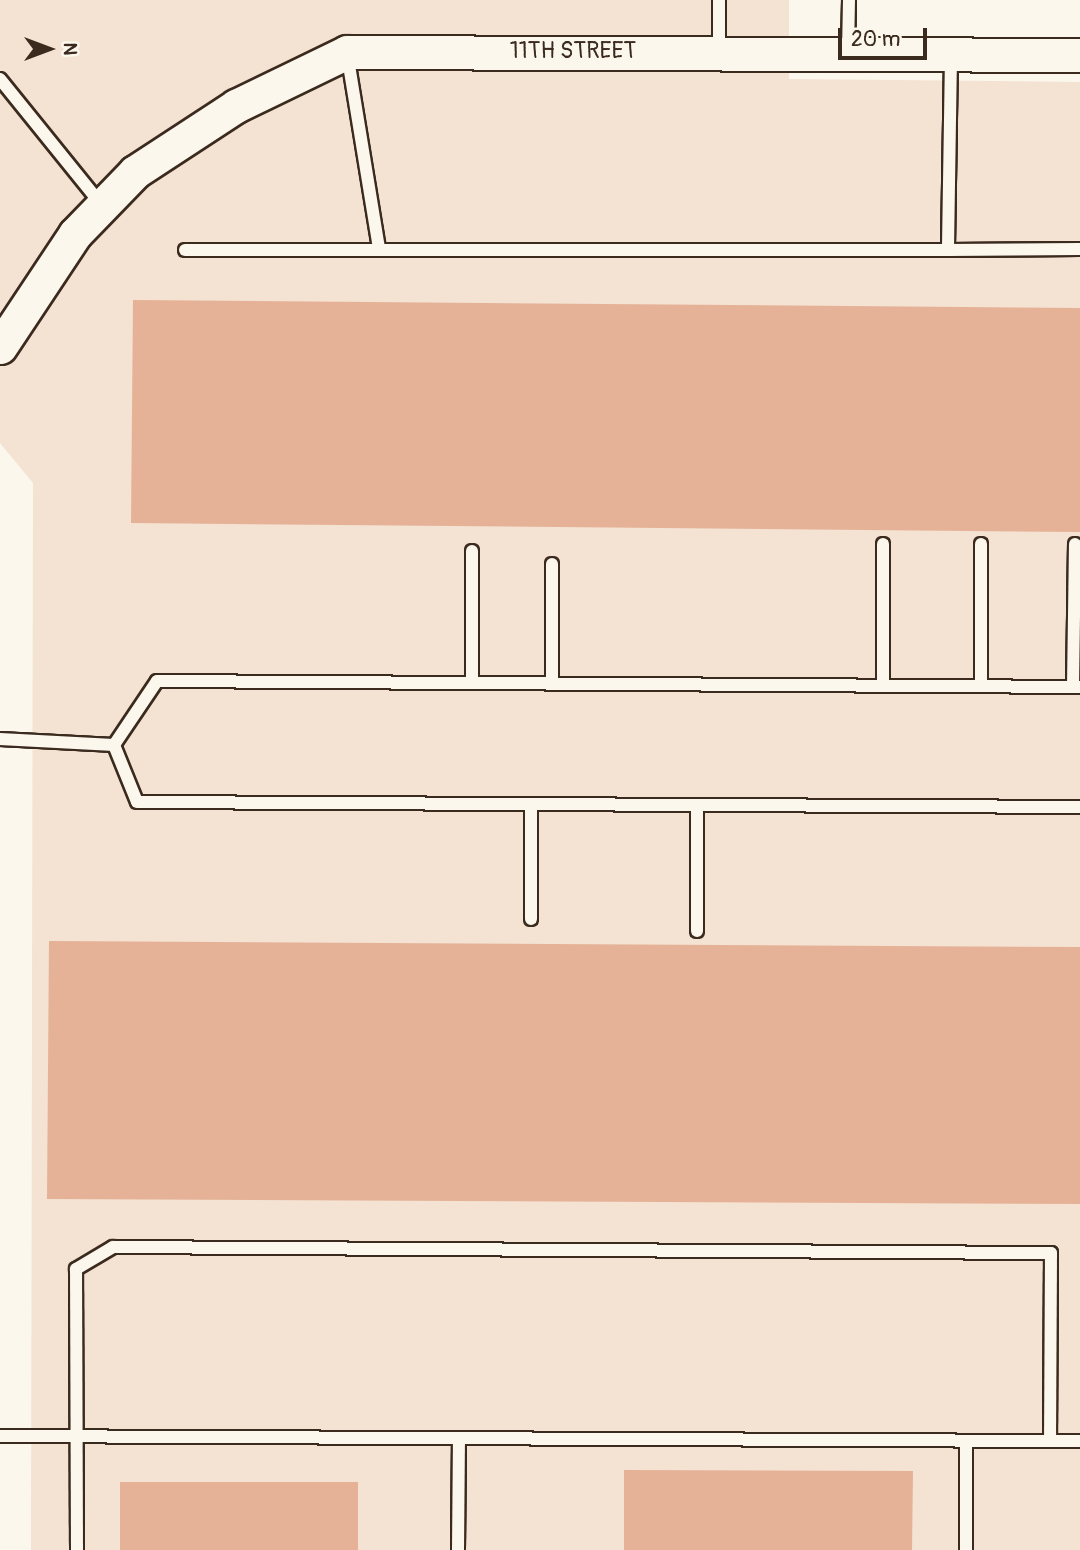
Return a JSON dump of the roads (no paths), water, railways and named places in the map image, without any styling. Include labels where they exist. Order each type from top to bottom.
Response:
[{"type":"street","name":"11TH STREET","points":[[0,347],[75,234],[106,202],[174,143],[236,106],[347,52],[1080,55]]},
{"type":"lane","points":[[719,0],[719,52]]},
{"type":"lane","points":[[848,54],[849,0]]},
{"type":"lane","points":[[347,52],[379,249]]},
{"type":"lane","points":[[948,250],[951,56]]},
{"type":"lane","points":[[0,79],[106,202]]},
{"type":"lane","points":[[185,250],[1080,248]]},
{"type":"lane","points":[[883,544],[883,685]]},
{"type":"lane","points":[[981,544],[981,686]]},
{"type":"lane","points":[[114,745],[157,681],[1077,687],[1075,544]]},
{"type":"lane","points":[[471,551],[472,682]]},
{"type":"lane","points":[[552,564],[552,683]]},
{"type":"lane","points":[[0,739],[114,745]]},
{"type":"lane","points":[[114,745],[137,802],[1080,807]]},
{"type":"lane","points":[[531,804],[531,919]]},
{"type":"lane","points":[[697,805],[697,931]]},
{"type":"lane","points":[[77,1550],[76,1269],[113,1247],[1051,1253],[1051,1441]]},
{"type":"lane","points":[[0,1436],[76,1439],[1080,1441]]},
{"type":"lane","points":[[458,1439],[458,1550]]},
{"type":"lane","points":[[966,1442],[966,1550]]}]
